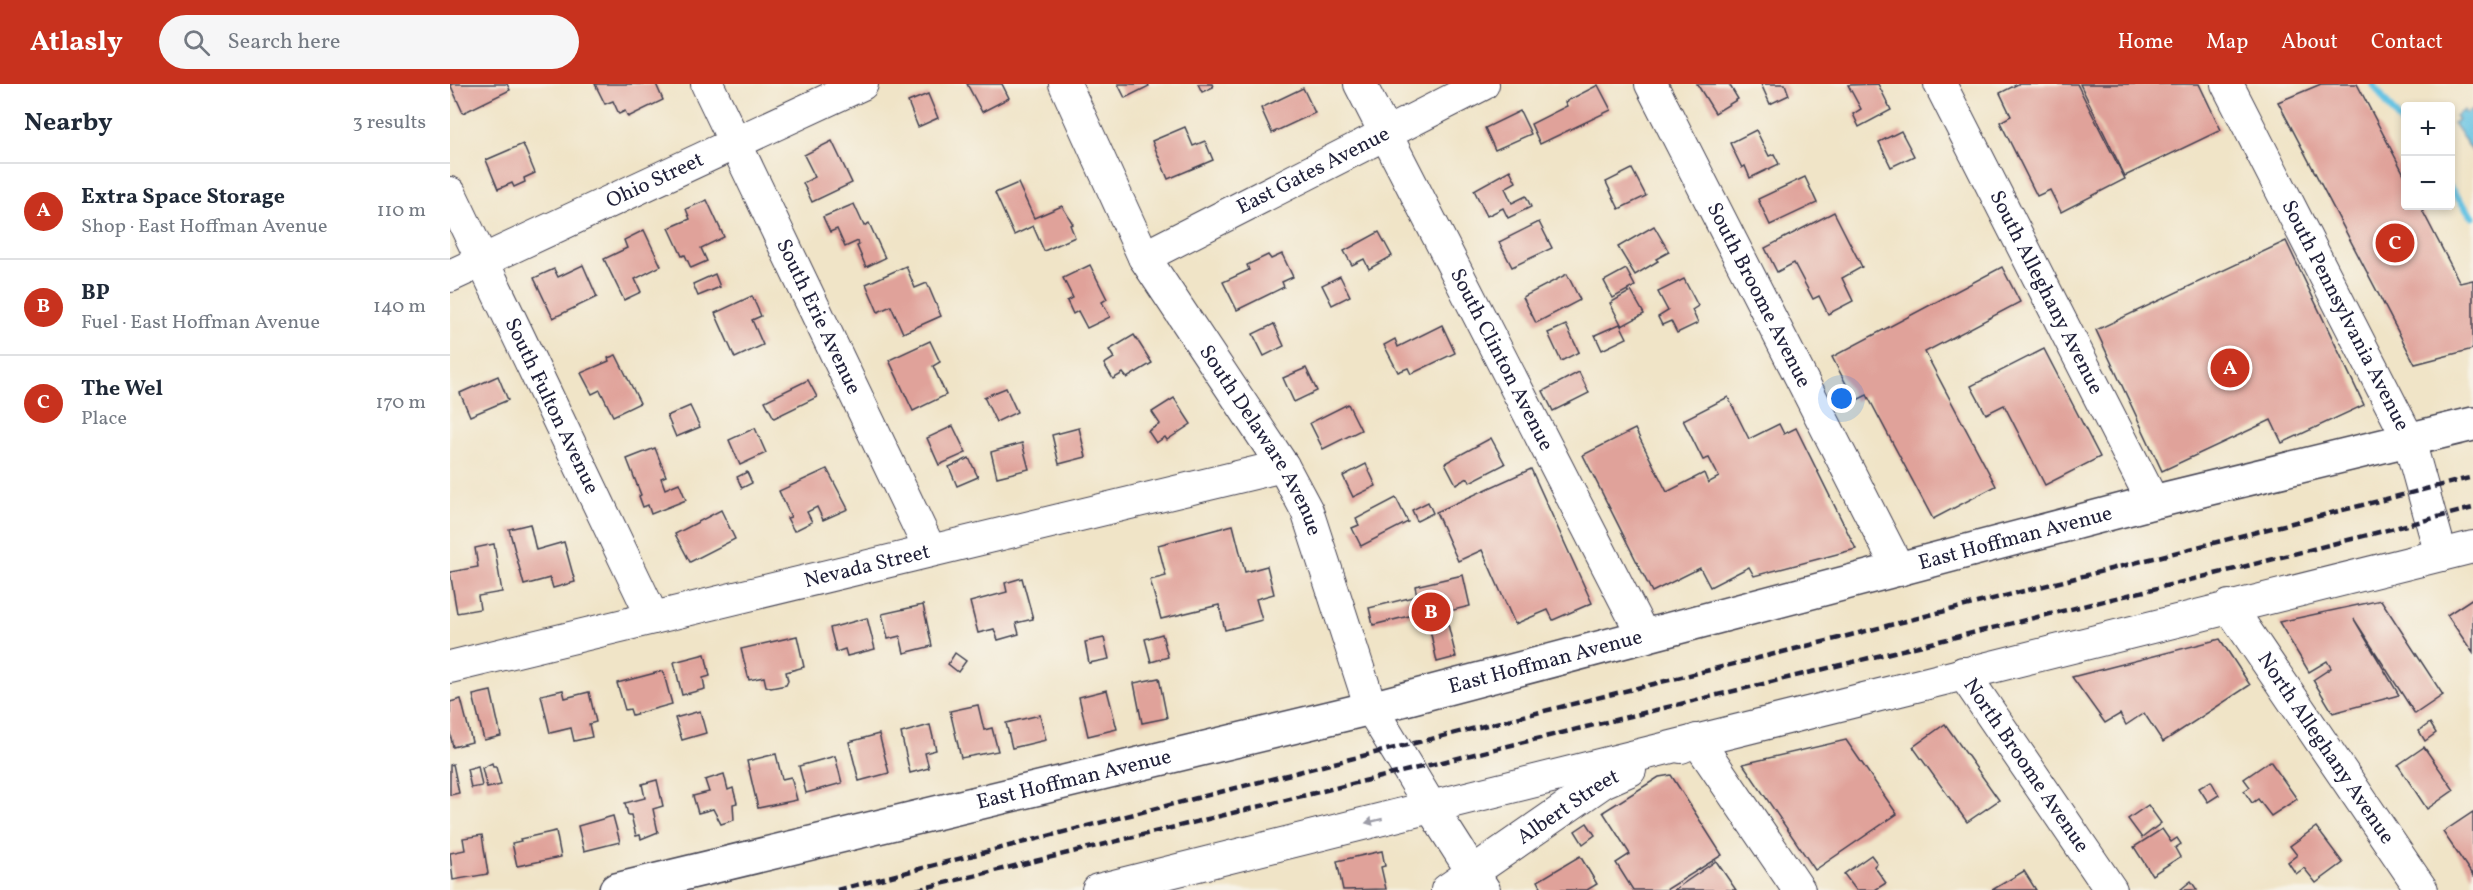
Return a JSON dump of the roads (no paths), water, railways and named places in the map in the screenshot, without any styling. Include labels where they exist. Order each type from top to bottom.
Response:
[{"type":"main road","name":"East Hoffman Avenue","points":[[616,890],[1371,708],[2153,502],[2473,424]]},
{"type":"street","name":"South Erie Avenue","points":[[707,84],[930,550]]},
{"type":"street","name":"Ohio Street","points":[[450,276],[862,84]]},
{"type":"street","name":"South Delaware Avenue","points":[[1065,84],[1144,257],[1283,466],[1307,511],[1371,708],[1478,881]]},
{"type":"street","name":"South Clinton Avenue","points":[[1360,84],[1644,637]]},
{"type":"street","name":"East Gates Avenue","points":[[1144,257],[1483,84]]},
{"type":"street","name":"South Broome Avenue","points":[[1651,84],[1899,570]]},
{"type":"street","name":"South Alleghany Avenue","points":[[1940,84],[2153,502]]},
{"type":"street","name":"South Pennsylvania Avenue","points":[[2227,84],[2409,440],[2441,555]]},
{"type":"street","name":"South Fulton Avenue","points":[[450,193],[653,618]]},
{"type":"street","name":"Nevada Street","points":[[450,667],[1283,466]]},
{"type":"street","points":[[1098,890],[1166,882],[1431,807],[2229,606],[2473,547]]},
{"type":"street","name":"North Alleghany Avenue","points":[[2229,606],[2422,890]]},
{"type":"street","name":"North Broome Avenue","points":[[1963,673],[2111,890]]},
{"type":"street","points":[[1697,740],[1799,890]]},
{"type":"street","name":"Albert Street","points":[[1447,890],[1478,881],[1603,782],[1697,740]]},
{"type":"water","points":[[2464,110],[2466,114],[2472,110],[2473,112],[2473,152],[2455,126],[2455,122],[2458,120],[2455,116]]},
{"type":"waterway","points":[[2373,84],[2401,123]]},
{"type":"waterway","points":[[2455,194],[2473,217]]},
{"type":"railway","points":[[837,890],[2473,477]]},
{"type":"railway","points":[[916,890],[2231,570],[2473,508]]},
{"type":"place","name":"The Wel","points":[[2395,243]]},
{"type":"place","name":"Extra Space Storage","points":[[2230,368]]},
{"type":"place","name":"BP","points":[[1431,612]]}]
